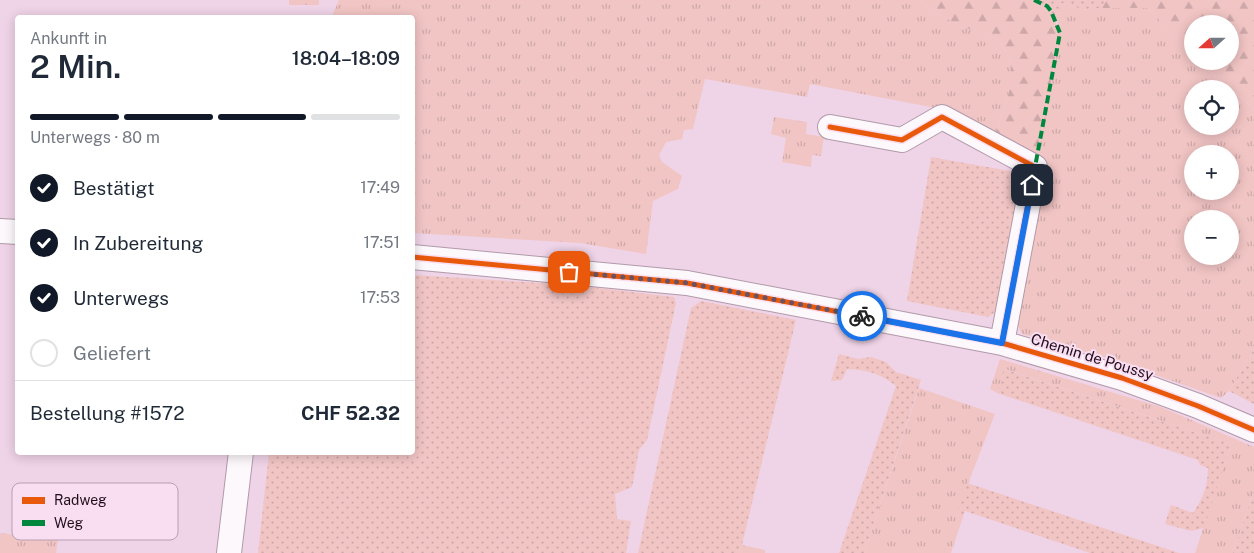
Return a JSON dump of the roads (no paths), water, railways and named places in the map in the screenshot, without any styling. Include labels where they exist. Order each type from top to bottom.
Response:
[{"type":"street","points":[[830,127],[902,140],[942,117],[1036,167],[1002,343]]},
{"type":"street","points":[[0,231],[15,232]]},
{"type":"street","name":"Chemin de Poussy","points":[[415,257],[687,283],[1002,343],[1122,378],[1198,406],[1254,430]]},
{"type":"street","points":[[230,553],[241,455]]}]
